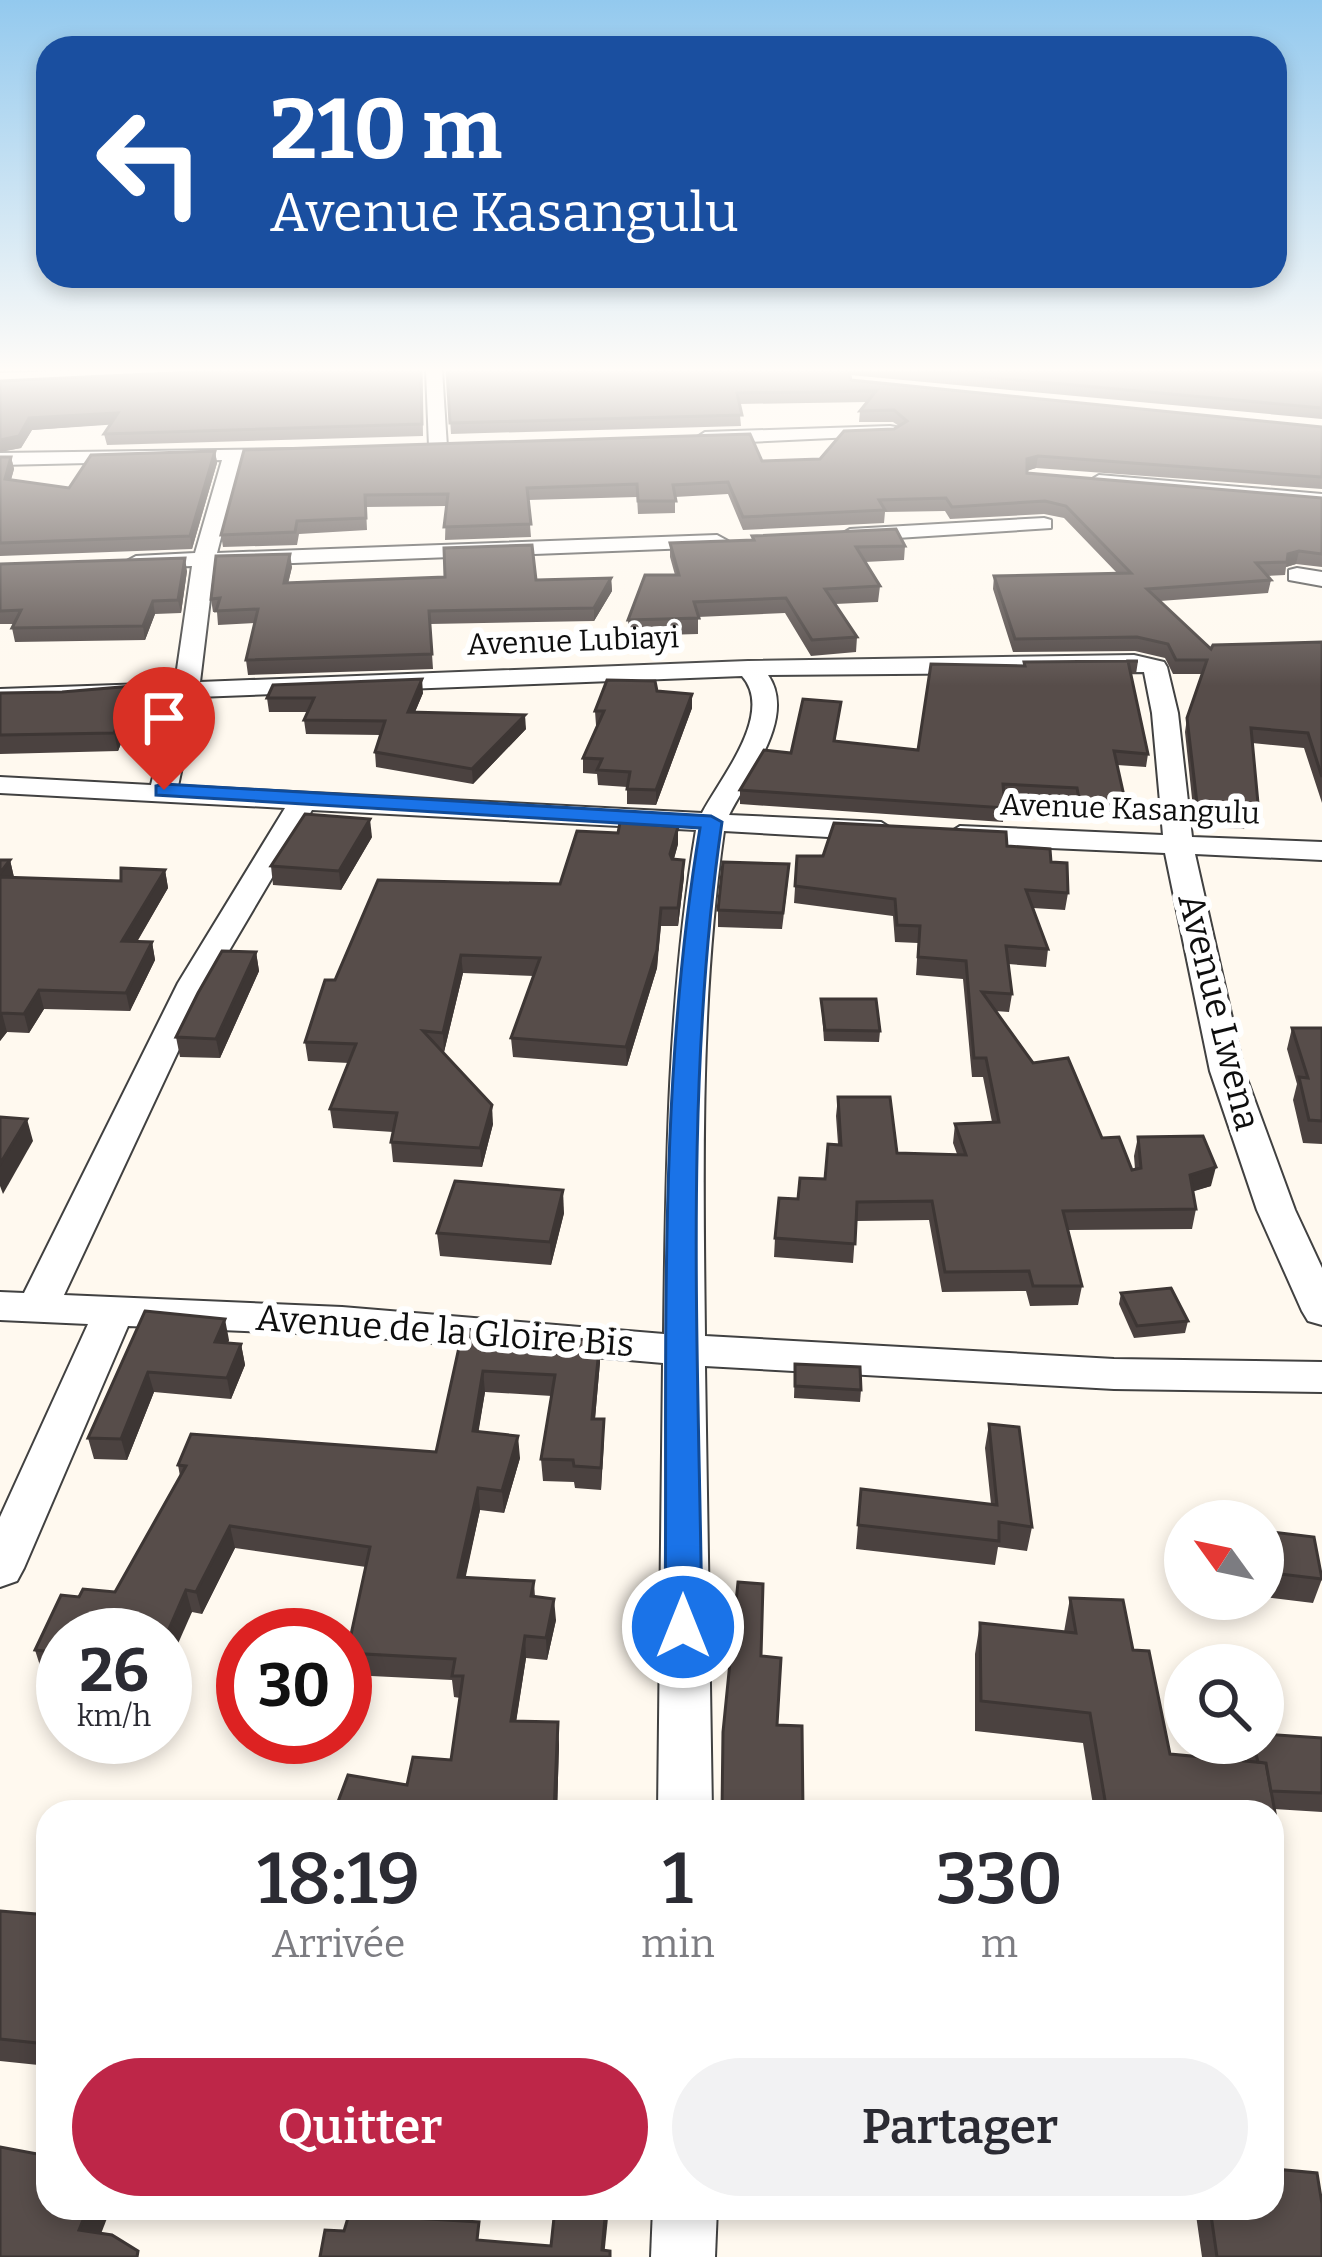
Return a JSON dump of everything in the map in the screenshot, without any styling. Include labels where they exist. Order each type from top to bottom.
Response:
[{"type":"street","points":[[164,790],[187,687],[204,560],[227,475]]},
{"type":"street","points":[[1080,480],[1322,500]]},
{"type":"street","points":[[833,536],[1044,524]]},
{"type":"street","points":[[110,563],[740,540]]},
{"type":"street","points":[[1297,575],[1322,579]]},
{"type":"street","name":"Avenue Lubiayi","points":[[0,697],[748,668],[1148,664]]},
{"type":"street","name":"Avenue Lwena","points":[[1148,664],[1155,667],[1165,713],[1178,844],[1227,1071],[1276,1210],[1322,1311]]},
{"type":"street","points":[[685,1800],[684,1092],[696,921],[711,822],[766,716],[769,699],[748,668]]},
{"type":"street","name":"Avenue Kasangulu","points":[[0,785],[1322,851]]},
{"type":"street","points":[[19,1306],[218,939],[306,798]]},
{"type":"street","name":"Avenue de la Gloire Bis","points":[[19,1306],[342,1321],[682,1350],[1114,1374],[1322,1377]]},
{"type":"street","points":[[0,1568],[115,1310]]},
{"type":"street","points":[[683,2257],[685,2220]]},
{"type":"building","points":[[0,475],[69,488],[77,475],[208,475],[190,536],[0,543]]},
{"type":"building","points":[[237,475],[1054,475],[1322,498],[1322,554],[1299,551],[1288,554],[1287,562],[1256,563],[1271,580],[1147,589],[1211,649],[1213,645],[1322,642],[1322,777],[1308,733],[1251,728],[1259,814],[1198,812],[1187,718],[1207,660],[1176,660],[1168,644],[1137,637],[1015,639],[994,576],[1131,573],[1066,506],[1045,501],[952,507],[946,498],[879,500],[885,510],[743,517],[728,482],[673,485],[676,501],[638,501],[637,484],[527,488],[531,524],[444,527],[448,494],[365,495],[366,518],[297,521],[295,532],[221,535]]},
{"type":"building","points":[[896,529],[905,546],[856,547],[880,586],[825,589],[857,637],[812,640],[786,598],[694,602],[699,618],[628,620],[645,575],[679,575],[670,543]]},
{"type":"building","points":[[532,545],[536,580],[611,578],[594,608],[429,611],[432,654],[246,660],[258,609],[216,611],[220,598],[211,599],[216,556],[290,554],[284,583],[445,577],[444,548]]},
{"type":"building","points":[[185,558],[178,600],[153,601],[143,626],[12,628],[21,610],[0,611],[0,564]]},
{"type":"building","points":[[1128,661],[1148,754],[1114,751],[1126,805],[1080,804],[1077,788],[1003,784],[1005,808],[740,790],[764,750],[791,753],[803,699],[841,702],[834,741],[918,750],[931,664]]},
{"type":"building","points":[[422,679],[408,712],[525,715],[472,769],[375,752],[385,721],[304,720],[314,698],[267,698],[273,685]]},
{"type":"building","points":[[607,680],[655,681],[657,691],[692,694],[656,790],[627,789],[630,772],[597,770],[602,759],[583,758],[604,711],[595,711]]},
{"type":"building","points":[[133,686],[114,733],[0,735],[0,693]]},
{"type":"building","points":[[622,812],[647,813],[643,824],[678,827],[670,854],[672,859],[684,860],[678,908],[661,908],[657,950],[626,1047],[511,1038],[540,958],[461,955],[443,1033],[423,1031],[492,1105],[480,1148],[391,1142],[397,1113],[330,1109],[356,1044],[305,1042],[325,980],[335,980],[378,880],[560,884],[577,831],[618,833]]},
{"type":"building","points":[[305,814],[370,819],[339,871],[271,866]]},
{"type":"building","points":[[834,823],[1006,832],[1007,846],[1050,849],[1051,862],[1067,863],[1068,893],[1026,890],[1048,949],[1006,946],[1012,994],[982,992],[1033,1063],[1068,1058],[1102,1138],[1119,1137],[1132,1170],[1141,1168],[1138,1137],[1203,1136],[1216,1167],[1190,1175],[1196,1209],[1063,1211],[1082,1286],[1033,1286],[1029,1271],[945,1272],[932,1201],[857,1202],[855,1244],[775,1238],[779,1198],[798,1199],[800,1178],[825,1179],[828,1144],[841,1145],[838,1097],[890,1097],[897,1153],[966,1155],[955,1124],[999,1122],[986,1058],[974,1058],[966,961],[918,957],[920,926],[897,925],[895,899],[795,886],[797,856],[823,856]]},
{"type":"building","points":[[723,862],[789,864],[783,913],[718,910]]},
{"type":"building","points":[[121,868],[165,870],[122,941],[152,942],[126,993],[39,990],[24,1014],[0,1015],[0,877],[121,881]]},
{"type":"building","points":[[222,951],[256,952],[216,1039],[176,1037],[198,993]]},
{"type":"building","points":[[821,999],[876,999],[880,1031],[825,1030]]},
{"type":"building","points":[[1292,1028],[1322,1028],[1322,1121],[1309,1120],[1299,1077],[1308,1078]]},
{"type":"building","points":[[0,1117],[27,1119],[0,1164]]},
{"type":"building","points":[[455,1181],[563,1190],[550,1242],[437,1233]]},
{"type":"building","points":[[1171,1288],[1188,1321],[1137,1326],[1121,1293]]},
{"type":"building","points":[[145,1311],[225,1319],[215,1342],[241,1344],[227,1378],[148,1372],[121,1439],[88,1438]]},
{"type":"building","points":[[463,1329],[490,1331],[489,1337],[600,1340],[592,1419],[604,1419],[601,1468],[574,1466],[573,1460],[541,1459],[555,1375],[483,1371],[473,1431],[518,1436],[502,1491],[478,1488],[458,1577],[534,1581],[531,1596],[554,1599],[546,1638],[525,1636],[511,1721],[558,1722],[555,1800],[339,1800],[348,1775],[407,1785],[413,1757],[451,1760],[463,1676],[452,1676],[455,1659],[372,1654],[372,1608],[357,1608],[370,1547],[230,1526],[196,1592],[186,1590],[178,1608],[55,1608],[61,1595],[79,1597],[83,1589],[115,1592],[186,1466],[178,1465],[191,1434],[436,1452]]},
{"type":"building","points":[[795,1364],[860,1367],[861,1390],[795,1386]]},
{"type":"building","points":[[989,1424],[1019,1427],[1032,1527],[999,1522],[999,1541],[858,1525],[861,1489],[997,1505]]},
{"type":"building","points":[[1284,1533],[1314,1537],[1322,1579],[1284,1574]]},
{"type":"building","points":[[738,1582],[763,1584],[761,1656],[781,1658],[777,1725],[802,1726],[803,1800],[722,1800],[723,1732]]},
{"type":"building","points":[[1070,1598],[1123,1600],[1133,1650],[1149,1651],[1164,1725],[1164,1764],[1266,1764],[1273,1800],[1105,1800],[1090,1713],[981,1701],[980,1623],[1076,1633]]},
{"type":"building","points":[[1284,1735],[1322,1738],[1322,1793],[1271,1791],[1266,1764],[1284,1764]]},
{"type":"building","points":[[0,1911],[36,1914],[36,2043],[0,2039]]},
{"type":"building","points":[[0,2147],[36,2154],[36,2220],[83,2220],[79,2230],[112,2235],[138,2251],[137,2257],[0,2257]]},
{"type":"building","points":[[1284,2170],[1317,2173],[1322,2257],[1217,2257],[1212,2220],[1284,2220]]},
{"type":"building","points":[[347,2220],[479,2222],[477,2240],[551,2246],[554,2220],[605,2220],[602,2250],[610,2251],[610,2257],[320,2257],[325,2230],[344,2231]]},
{"type":"route","points":[[164,790],[711,822],[696,921],[684,1092],[683,1627]]}]
